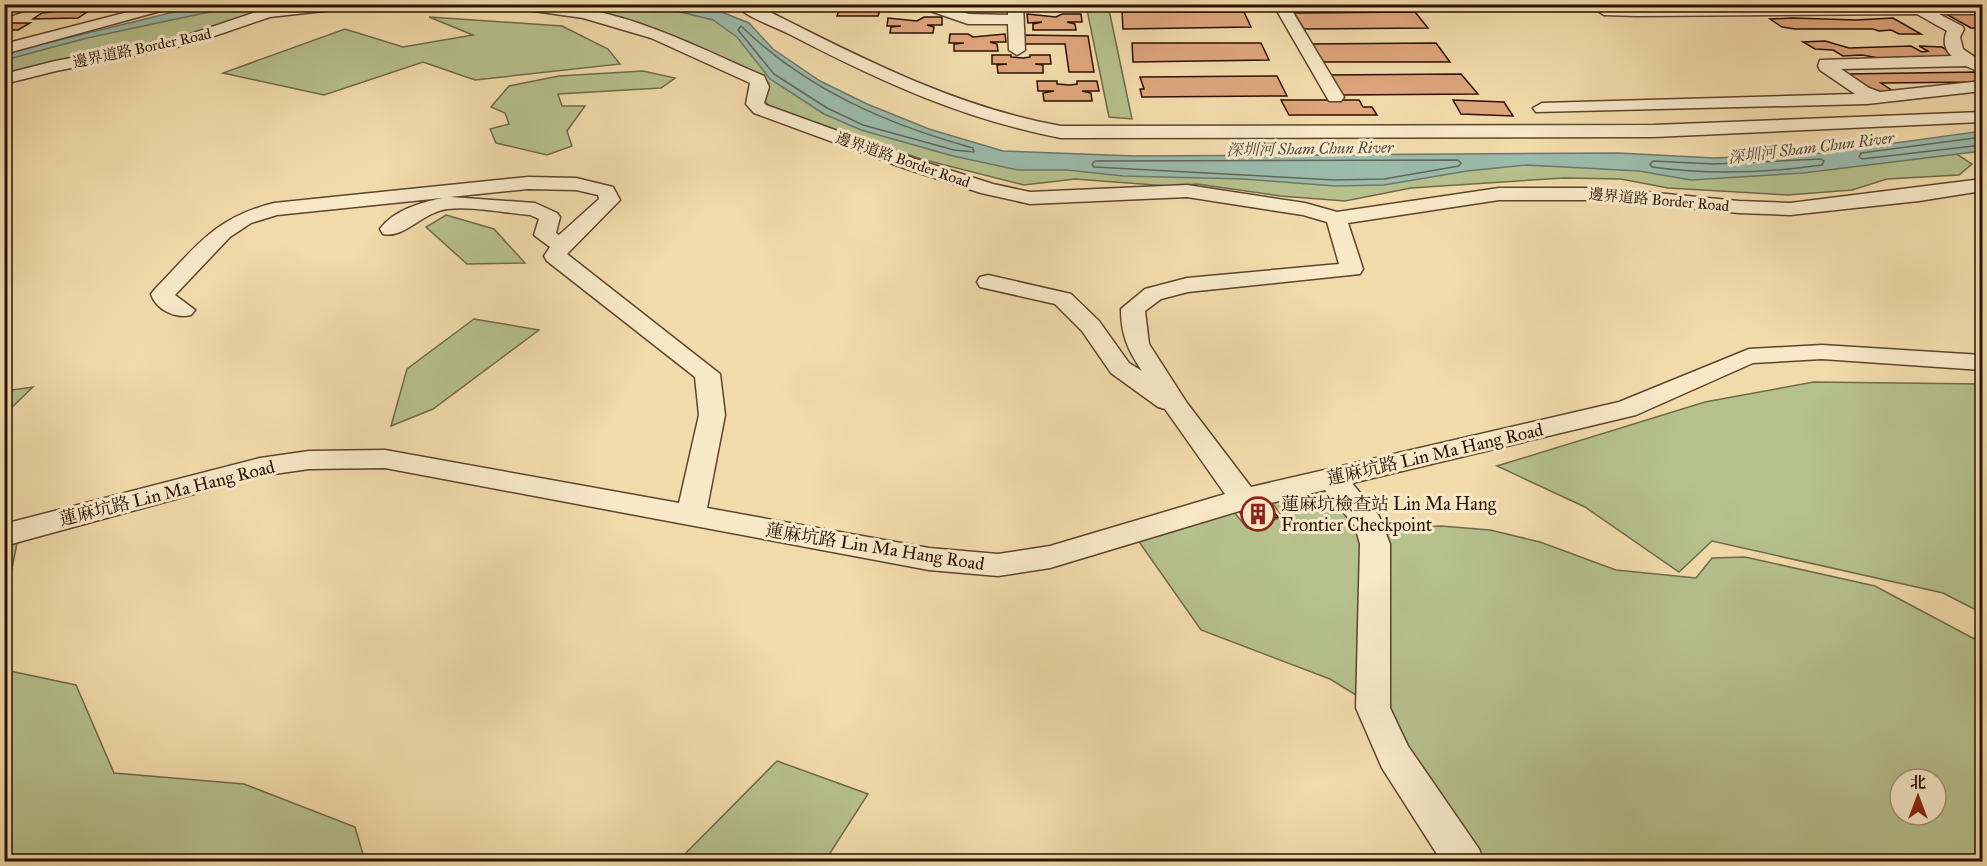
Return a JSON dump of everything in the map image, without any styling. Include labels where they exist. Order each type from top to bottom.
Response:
[{"type":"street","points":[[4,13],[39,4]]},
{"type":"street","points":[[4,49],[179,4]]},
{"type":"street","name":"邊界道路 Border Road","points":[[4,79],[55,66],[185,41],[268,14],[350,4]]},
{"type":"street","name":"邊界道路 Border Road","points":[[513,4],[585,14],[657,35],[758,80],[760,87],[755,104],[760,109],[877,153],[987,189],[1030,198],[1187,191],[1294,207],[1336,218],[1499,194],[1605,194],[1739,207],[1790,209],[1918,195],[1983,185]]},
{"type":"street","points":[[741,4],[912,89],[1007,121],[1061,132],[1654,131],[1983,117]]},
{"type":"street","points":[[917,4],[968,19],[1015,12],[1017,50]]},
{"type":"street","points":[[1280,4],[1335,97]]},
{"type":"street","points":[[1594,4],[1604,10],[1636,11],[1918,7],[1983,9]]},
{"type":"street","points":[[1918,7],[1956,29],[1952,37],[1955,51],[1976,65]]},
{"type":"street","points":[[1880,98],[1863,92],[1826,64],[1976,65]]},
{"type":"street","points":[[1542,108],[1880,98],[1983,86]]},
{"type":"street","points":[[183,310],[165,301],[163,294],[222,232],[244,219],[274,209],[528,183],[576,184],[606,191],[610,200],[563,243],[555,256],[707,374],[712,415],[691,517]]},
{"type":"street","points":[[391,228],[417,211],[446,202],[535,209],[550,217],[545,235],[553,242],[563,243]]},
{"type":"street","points":[[1244,499],[1178,409],[1137,344],[1133,328],[1133,309],[1154,294],[1187,285],[1352,269],[1336,218]]},
{"type":"street","points":[[988,282],[1062,299],[1091,326],[1120,368],[1178,409]]},
{"type":"street","name":"蓮麻坑路 Lin Ma Hang Road","points":[[4,535],[260,467],[309,460],[385,459],[929,559],[998,565],[1050,557],[1244,499],[1627,409],[1749,356],[1833,352],[1983,363]]},
{"type":"street","points":[[1331,478],[1370,523],[1375,544],[1373,708],[1395,757],[1465,861]]},
{"type":"green space","points":[[671,4],[709,13],[781,71],[966,152],[1284,162],[1655,167],[1952,151],[1972,164],[1959,175],[1887,179],[1852,190],[1788,195],[1668,188],[1621,179],[1564,178],[1411,188],[1345,201],[1280,196],[1197,184],[1168,186],[1075,179],[1024,185],[921,159],[770,107],[765,101],[769,84],[765,79],[687,41],[634,23],[530,5]]},
{"type":"green space","points":[[222,5],[350,5],[284,10],[214,33],[5,79],[5,57]]},
{"type":"green space","points":[[1086,5],[1108,5],[1132,119],[1109,117]]},
{"type":"green space","points":[[429,17],[562,26],[608,49],[620,64],[475,80],[423,62],[324,95],[223,73],[345,29],[403,47],[473,35]]},
{"type":"green space","points":[[643,71],[675,78],[661,88],[558,94],[562,106],[585,106],[567,131],[572,146],[547,155],[496,143],[490,129],[509,124],[505,113],[491,107],[509,86],[559,76]]},
{"type":"green space","points":[[446,215],[494,229],[525,263],[467,264],[426,227]]},
{"type":"green space","points":[[474,319],[539,330],[433,409],[391,426],[407,369]]},
{"type":"green space","points":[[1814,382],[1982,384],[1982,613],[1943,593],[1712,541],[1679,572],[1585,507],[1497,466],[1705,402]]},
{"type":"green space","points":[[33,387],[5,414],[5,391]]},
{"type":"green space","points":[[1327,488],[1359,523],[1386,529],[1441,526],[1490,530],[1540,542],[1616,570],[1696,578],[1712,558],[1745,557],[1875,586],[1982,643],[1982,861],[1479,861],[1387,714],[1330,679],[1201,630],[1137,539],[1234,512],[1247,528],[1283,517],[1272,503]]},
{"type":"green space","points":[[17,543],[5,604],[5,546]]},
{"type":"green space","points":[[5,670],[76,685],[114,773],[244,784],[355,827],[365,861],[5,861]]},
{"type":"green space","points":[[777,761],[868,794],[825,861],[678,861]]},
{"type":"water","points":[[203,5],[242,5],[87,38],[5,60],[5,53]]},
{"type":"water","points":[[652,5],[704,5],[749,23],[773,49],[820,81],[867,104],[929,129],[1003,151],[1134,156],[1618,153],[1714,158],[1823,153],[1982,131],[1982,151],[1803,173],[1691,180],[1639,171],[1527,165],[1467,171],[1384,185],[1335,186],[1244,179],[1123,176],[1067,170],[1018,170],[953,156],[861,130],[824,114],[770,79],[737,37],[713,20]]},
{"type":"building","points":[[53,4],[78,6],[107,4],[97,11],[82,11],[80,12],[87,12],[78,18],[33,19],[42,13],[60,11],[42,11]]},
{"type":"building","points":[[836,4],[888,4],[888,9],[873,9],[880,10],[878,16],[837,16],[839,10],[848,9],[834,9]]},
{"type":"building","points":[[1122,12],[1244,12],[1251,27],[1123,29]]},
{"type":"building","points":[[1415,12],[1428,28],[1304,29],[1294,13]]},
{"type":"building","points":[[1027,14],[1056,17],[1062,14],[1081,14],[1082,22],[1067,22],[1075,24],[1076,30],[1033,30],[1033,24],[1042,22],[1028,23]]},
{"type":"building","points":[[1946,14],[1982,14],[1982,28],[1971,28]]},
{"type":"building","points":[[924,17],[942,17],[942,25],[927,25],[934,27],[933,33],[890,33],[891,27],[901,26],[887,26],[888,18],[917,21]]},
{"type":"building","points":[[1893,18],[1921,34],[1899,34],[1891,30],[1873,29],[1795,29],[1782,27],[1770,19],[1856,20]]},
{"type":"building","points":[[30,23],[18,30],[4,30],[4,25]]},
{"type":"building","points":[[950,34],[968,34],[973,37],[1005,34],[1006,42],[990,42],[997,44],[998,51],[954,51],[954,44],[964,43],[949,43]]},
{"type":"building","points":[[1023,35],[1088,36],[1094,72],[1069,72],[1065,44],[1024,44]]},
{"type":"building","points":[[1825,41],[1849,48],[1911,46],[1922,52],[1928,51],[1919,46],[1942,47],[1956,56],[1879,58],[1862,55],[1843,56],[1833,50],[1815,49],[1803,42]]},
{"type":"building","points":[[1132,43],[1261,43],[1269,60],[1133,62]]},
{"type":"building","points":[[1436,43],[1450,62],[1319,62],[1308,44]]},
{"type":"building","points":[[992,55],[1011,55],[1011,57],[1023,58],[1030,57],[1030,55],[1050,55],[1051,64],[1035,64],[1043,65],[1043,73],[998,73],[997,65],[1007,64],[992,64]]},
{"type":"building","points":[[1976,72],[1982,76],[1982,82],[1881,83],[1896,93],[1877,93],[1848,74]]},
{"type":"building","points":[[1461,74],[1478,94],[1339,95],[1327,75]]},
{"type":"building","points":[[1277,76],[1287,96],[1142,97],[1140,89],[1144,89],[1140,77]]},
{"type":"building","points":[[1037,81],[1057,81],[1057,84],[1070,85],[1077,84],[1077,81],[1097,81],[1099,91],[1082,91],[1091,93],[1092,101],[1044,101],[1043,93],[1054,91],[1038,91]]},
{"type":"building","points":[[1281,100],[1359,100],[1363,107],[1372,107],[1377,115],[1289,115]]},
{"type":"building","points":[[1453,100],[1504,102],[1513,116],[1461,114]]},
{"type":"building","name":"蓮麻坑檢查站 Lin Ma Hang Frontier Checkpoint","points":[[1267,504],[1278,517],[1248,525],[1239,511]]},
{"type":"place","name":"蓮麻坑檢查站 Lin Ma Hang Frontier Checkpoint","points":[[1258,514]]},
{"type":"water label","name":"深圳河 Sham Chun River","points":[[1811,147]]},
{"type":"water label","name":"深圳河 Sham Chun River","points":[[1310,148]]}]
